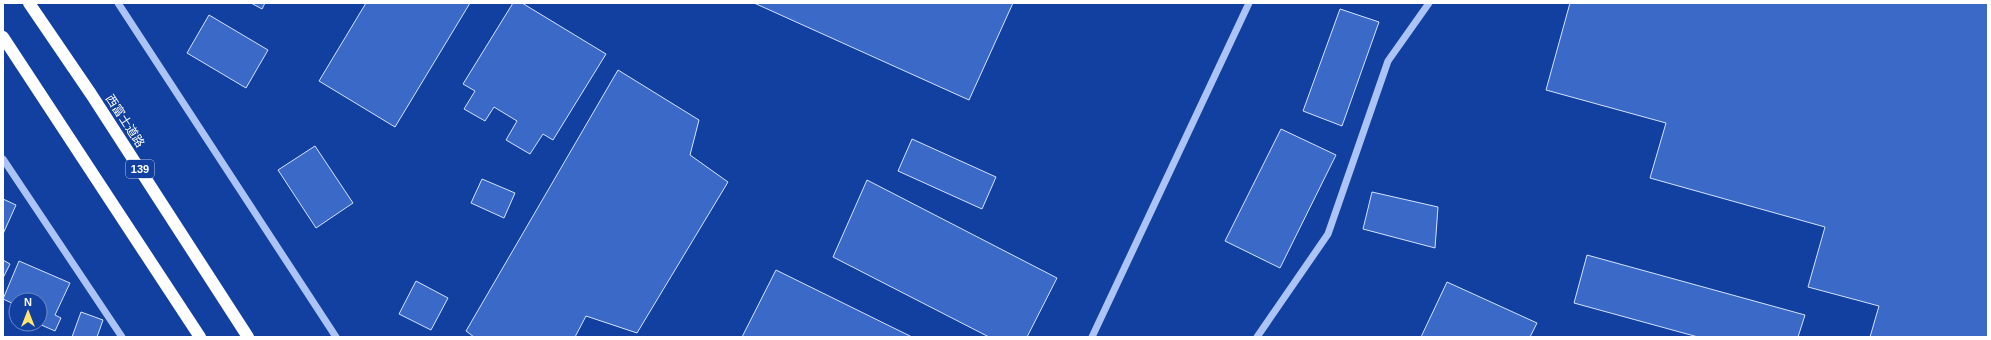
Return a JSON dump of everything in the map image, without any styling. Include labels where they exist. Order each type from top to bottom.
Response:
[{"type":"highway","name":"西富士道路","points":[[29,3],[91,94],[248,337]]},
{"type":"highway","points":[[3,37],[200,337]]},
{"type":"street","points":[[118,3],[336,337]]},
{"type":"street","points":[[1092,337],[1249,3]]},
{"type":"street","points":[[1257,337],[1328,234],[1388,61],[1429,3]]},
{"type":"street","points":[[3,159],[122,337]]},
{"type":"building","points":[[251,3],[265,3],[262,9]]},
{"type":"building","points":[[366,3],[470,3],[395,127],[319,81]]},
{"type":"building","points":[[513,3],[522,3],[606,54],[553,140],[543,134],[530,154],[506,140],[517,121],[494,107],[485,121],[464,109],[475,91],[463,84]]},
{"type":"building","points":[[754,3],[1013,3],[969,100]]},
{"type":"building","points":[[1570,3],[1988,3],[1988,337],[1870,337],[1879,306],[1808,287],[1825,227],[1650,178],[1666,123],[1546,90]]},
{"type":"building","points":[[1340,9],[1379,22],[1342,126],[1303,111]]},
{"type":"building","points":[[209,15],[268,50],[246,88],[187,53]]},
{"type":"building","points":[[618,70],[699,120],[690,155],[728,182],[637,333],[586,316],[575,337],[474,337],[466,331]]},
{"type":"building","points":[[1281,129],[1336,155],[1280,268],[1225,241]]},
{"type":"building","points":[[912,139],[996,177],[982,209],[898,171]]},
{"type":"building","points":[[315,146],[353,203],[316,228],[278,170]]},
{"type":"building","points":[[482,179],[515,193],[504,218],[471,203]]},
{"type":"building","points":[[867,180],[1057,278],[1027,337],[989,337],[833,257]]},
{"type":"building","points":[[1372,192],[1438,207],[1435,248],[1363,229]]},
{"type":"building","points":[[3,199],[16,205],[3,234]]},
{"type":"building","points":[[1587,255],[1805,315],[1798,337],[1698,337],[1574,303]]},
{"type":"building","points":[[3,260],[10,264],[3,278]]},
{"type":"building","points":[[19,261],[70,283],[55,315],[61,318],[55,331],[48,328],[48,292],[8,292],[8,301],[3,299]]},
{"type":"building","points":[[776,270],[912,337],[742,337]]},
{"type":"building","points":[[416,281],[448,298],[431,330],[399,314]]},
{"type":"building","points":[[1447,282],[1537,323],[1530,337],[1421,337]]},
{"type":"building","points":[[81,312],[103,320],[97,337],[72,337]]}]
